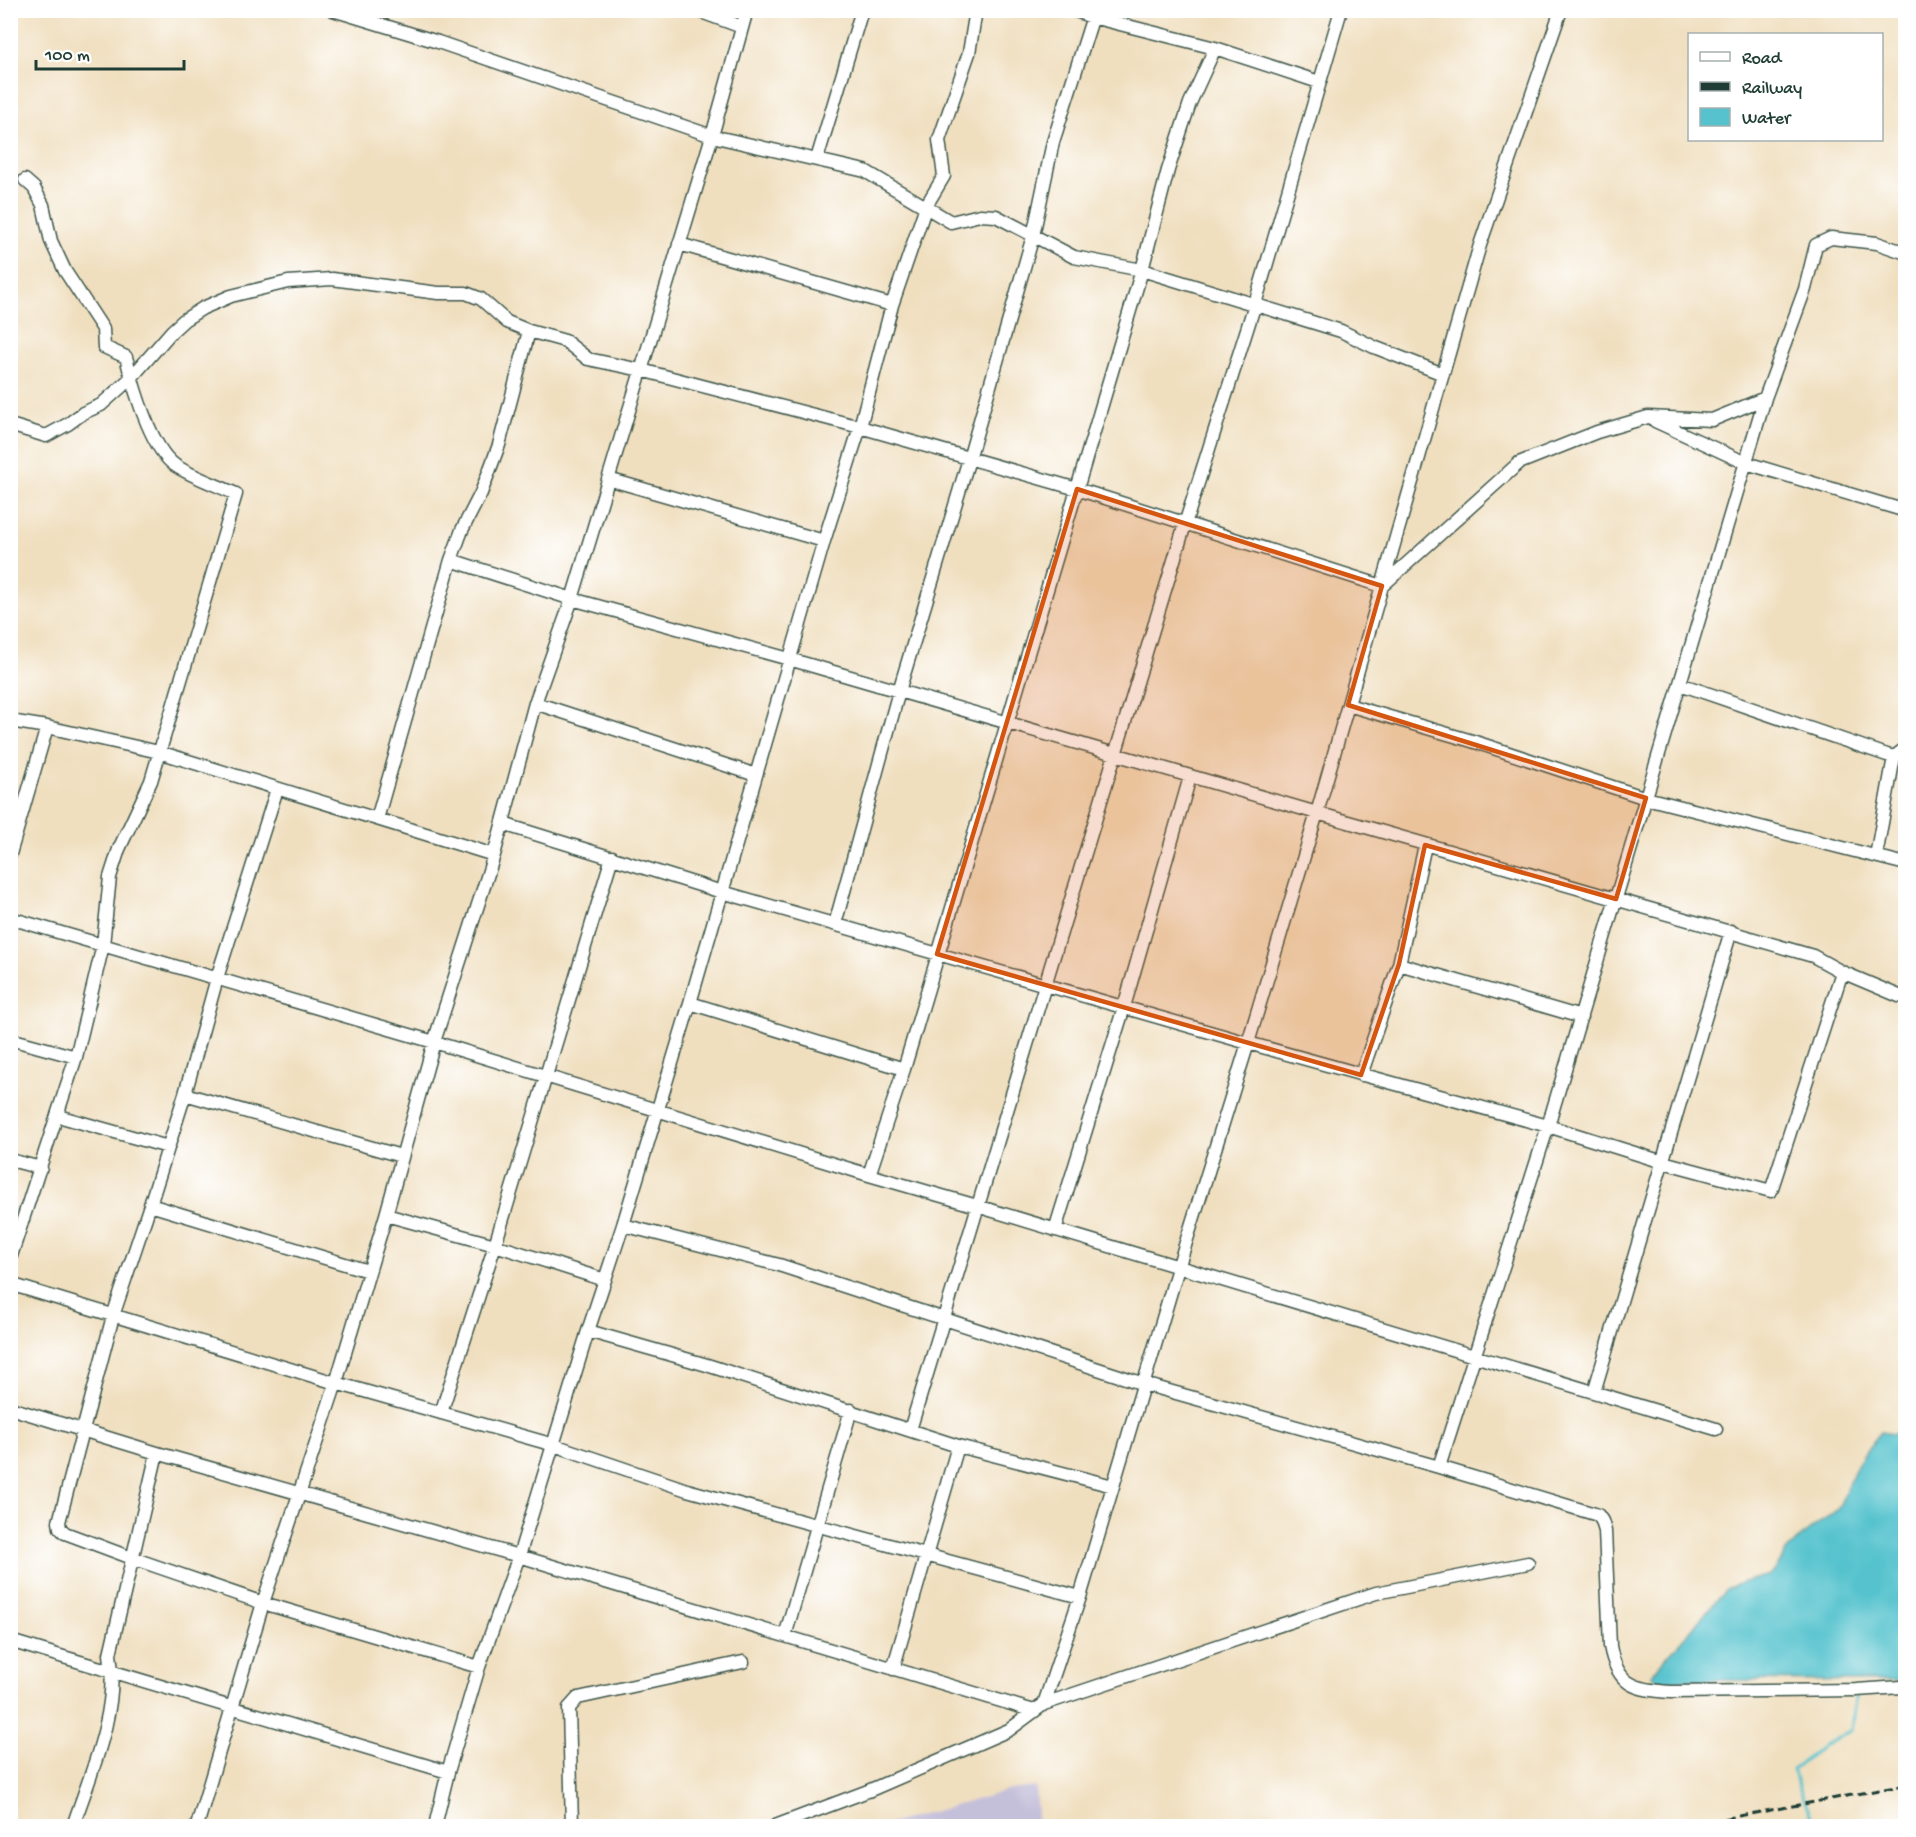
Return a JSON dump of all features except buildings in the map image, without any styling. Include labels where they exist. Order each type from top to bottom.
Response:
[{"type":"street","points":[[333,10],[438,42],[712,136],[865,171],[951,222],[980,214],[996,216],[1074,257],[1142,270],[1341,331],[1374,347],[1443,374]]},
{"type":"street","points":[[696,10],[742,27]]},
{"type":"street","points":[[197,1827],[263,1603],[336,1383],[434,1042],[494,855],[535,703],[572,598],[712,136],[747,10]]},
{"type":"street","points":[[817,159],[862,10]]},
{"type":"street","points":[[435,1827],[448,1772],[479,1667],[519,1556],[690,1003],[789,659],[860,427],[892,305],[926,206],[944,177],[939,140],[969,52],[976,10]]},
{"type":"street","points":[[1073,10],[1215,48],[1319,82]]},
{"type":"street","points":[[909,1430],[1114,754],[1255,304],[1341,10]]},
{"type":"street","points":[[1039,1708],[1080,1597],[1248,1043],[1317,813],[1480,245],[1561,10]]},
{"type":"street","points":[[835,924],[899,691],[969,459],[1032,236],[1053,142],[1094,14]]},
{"type":"street","points":[[869,1175],[904,1069],[1077,489],[1142,270],[1168,170],[1190,103],[1215,48]]},
{"type":"street","points":[[10,1259],[76,1057],[103,945],[110,877],[119,849],[151,781],[236,494],[175,465],[162,451],[152,434],[131,378],[126,357],[104,347],[103,329],[65,271],[51,241],[43,205],[34,188],[25,180]]},
{"type":"street","points":[[1439,1467],[1548,1126],[1765,398],[1805,289],[1816,245],[1831,238],[1877,243],[1905,254]]},
{"type":"street","points":[[679,244],[892,305]]},
{"type":"street","points":[[10,425],[46,436],[83,413],[101,405],[131,378],[184,320],[202,308],[231,296],[288,282],[332,279],[438,293],[466,293],[481,299],[507,322],[565,341],[588,359],[641,370],[860,427],[1077,489],[1382,586]]},
{"type":"street","points":[[377,819],[451,560],[462,530],[481,493],[499,445],[529,331]]},
{"type":"street","points":[[1382,586],[1519,463],[1597,432],[1648,417],[1712,420],[1765,398]]},
{"type":"street","points":[[1648,417],[1746,463],[1905,511]]},
{"type":"street","points":[[608,478],[824,541]]},
{"type":"street","points":[[451,560],[572,598],[1425,845],[1731,931],[1813,956],[1842,972],[1903,998]]},
{"type":"street","points":[[1680,684],[1894,757]]},
{"type":"street","points":[[535,703],[756,774]]},
{"type":"street","points":[[1348,705],[1472,741],[1646,798],[1905,864]]},
{"type":"street","points":[[10,721],[159,752],[494,855]]},
{"type":"street","points":[[10,854],[47,727]]},
{"type":"street","points":[[1876,856],[1894,757],[1905,748]]},
{"type":"street","points":[[1055,1230],[1124,1007],[1190,777]]},
{"type":"street","points":[[277,789],[217,978],[185,1094],[113,1316],[58,1522],[65,1533],[132,1558],[263,1603],[479,1667]]},
{"type":"street","points":[[503,824],[722,892],[1771,1191],[1842,972]]},
{"type":"street","points":[[1361,1075],[1399,964],[1425,845]]},
{"type":"street","points":[[441,1413],[495,1245],[612,857]]},
{"type":"street","points":[[10,918],[434,1042],[1716,1429]]},
{"type":"street","points":[[1594,1392],[1731,931]]},
{"type":"street","points":[[1399,964],[1581,1017]]},
{"type":"street","points":[[690,1003],[904,1069]]},
{"type":"street","points":[[10,1039],[76,1057]]},
{"type":"street","points":[[185,1094],[401,1156]]},
{"type":"street","points":[[58,1116],[168,1147]]},
{"type":"street","points":[[10,1160],[41,1168]]},
{"type":"street","points":[[150,1205],[368,1271]]},
{"type":"street","points":[[386,1215],[495,1245],[604,1280]]},
{"type":"street","points":[[622,1225],[779,1264],[944,1320],[1144,1383],[1598,1515],[1605,1530],[1610,1646],[1618,1673],[1632,1685],[1647,1690],[1671,1692],[1856,1690],[1902,1687]]},
{"type":"street","points":[[10,1284],[336,1383],[554,1445],[687,1490],[1080,1597]]},
{"type":"street","points":[[588,1331],[707,1365],[957,1446],[1113,1486]]},
{"type":"street","points":[[10,1408],[157,1453],[519,1556],[893,1669],[1039,1708]]},
{"type":"street","points":[[785,1636],[851,1410]]},
{"type":"street","points":[[893,1669],[957,1446]]},
{"type":"street","points":[[73,1827],[105,1726],[112,1689],[110,1654],[157,1453]]},
{"type":"street","points":[[775,1827],[868,1791],[1009,1730],[1039,1708],[1376,1593],[1528,1563]]},
{"type":"street","points":[[10,1641],[448,1772]]},
{"type":"street","points":[[572,1827],[569,1708],[578,1698],[743,1662]]},
{"type":"highlighted area","points":[[1077,489],[1382,586],[1348,705],[1646,798],[1616,899],[1425,845],[1399,964],[1361,1075],[937,954]]},
{"type":"shaded area","points":[[1035,1787],[1038,1826],[882,1826],[1010,1790]]},
{"type":"water","points":[[1881,1432],[1905,1436],[1905,1681],[1657,1680],[1651,1675],[1726,1590],[1743,1582],[1770,1575],[1799,1538],[1838,1509],[1857,1465]]},
{"type":"waterway","points":[[1815,1826],[1792,1770],[1813,1753],[1851,1730],[1856,1693]]},
{"type":"railway","points":[[1685,1826],[1906,1785]]}]
